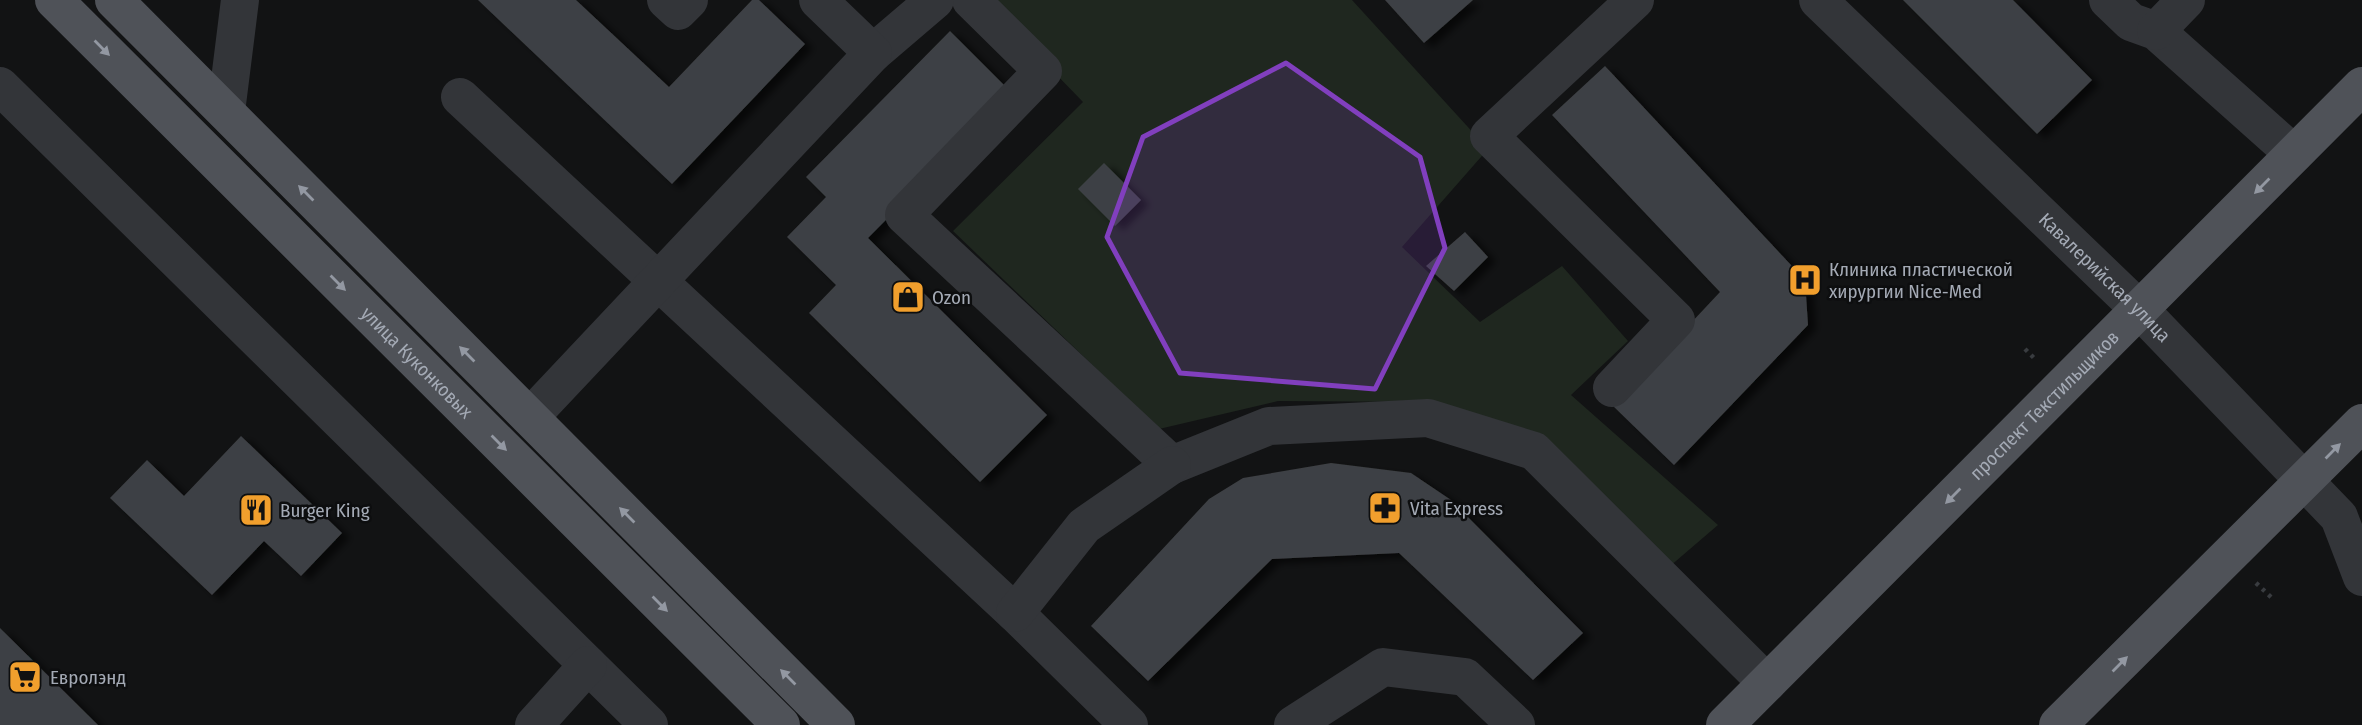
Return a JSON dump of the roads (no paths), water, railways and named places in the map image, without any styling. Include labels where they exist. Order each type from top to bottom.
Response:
[{"type":"main road","name":"улица Куконковых","points":[[54,0],[781,725]]},
{"type":"main road","name":"улица Куконковых","points":[[114,0],[836,725]]},
{"type":"main road","name":"проспект Текстильщиков","points":[[1725,725],[2362,86]]},
{"type":"main road","points":[[2058,725],[2362,423]]},
{"type":"street","points":[[226,112],[240,0]]},
{"type":"street","points":[[666,0],[678,11],[689,0]]},
{"type":"street","points":[[818,0],[873,53]]},
{"type":"street","points":[[530,417],[873,53],[934,0]]},
{"type":"street","points":[[971,0],[1043,71],[904,215],[1172,465]]},
{"type":"street","points":[[1612,388],[1676,320],[1489,136],[1635,0]]},
{"type":"street","name":"Кавалерийская улица","points":[[1818,0],[2139,309],[2339,517],[2362,577]]},
{"type":"street","points":[[2108,0],[2131,22],[2156,31],[2294,154]]},
{"type":"street","points":[[2156,31],[2186,0]]},
{"type":"street","points":[[0,86],[649,725]]},
{"type":"street","points":[[460,97],[1015,613],[1129,725]]},
{"type":"street","points":[[1015,613],[1081,529],[1172,465],[1269,426],[1429,418],[1534,451],[1767,683]]},
{"type":"street","points":[[534,725],[588,665]]},
{"type":"street","points":[[1293,725],[1383,667],[1465,677],[1516,725]]},
{"type":"place","name":"Клиника пластической хирургии Nice-Med","points":[[1805,280]]},
{"type":"place","name":"Ozon","points":[[908,297]]},
{"type":"place","name":"Vita Express","points":[[1385,508]]},
{"type":"place","name":"Burger King","points":[[256,510]]},
{"type":"place","name":"Евролэнд","points":[[25,677]]}]
